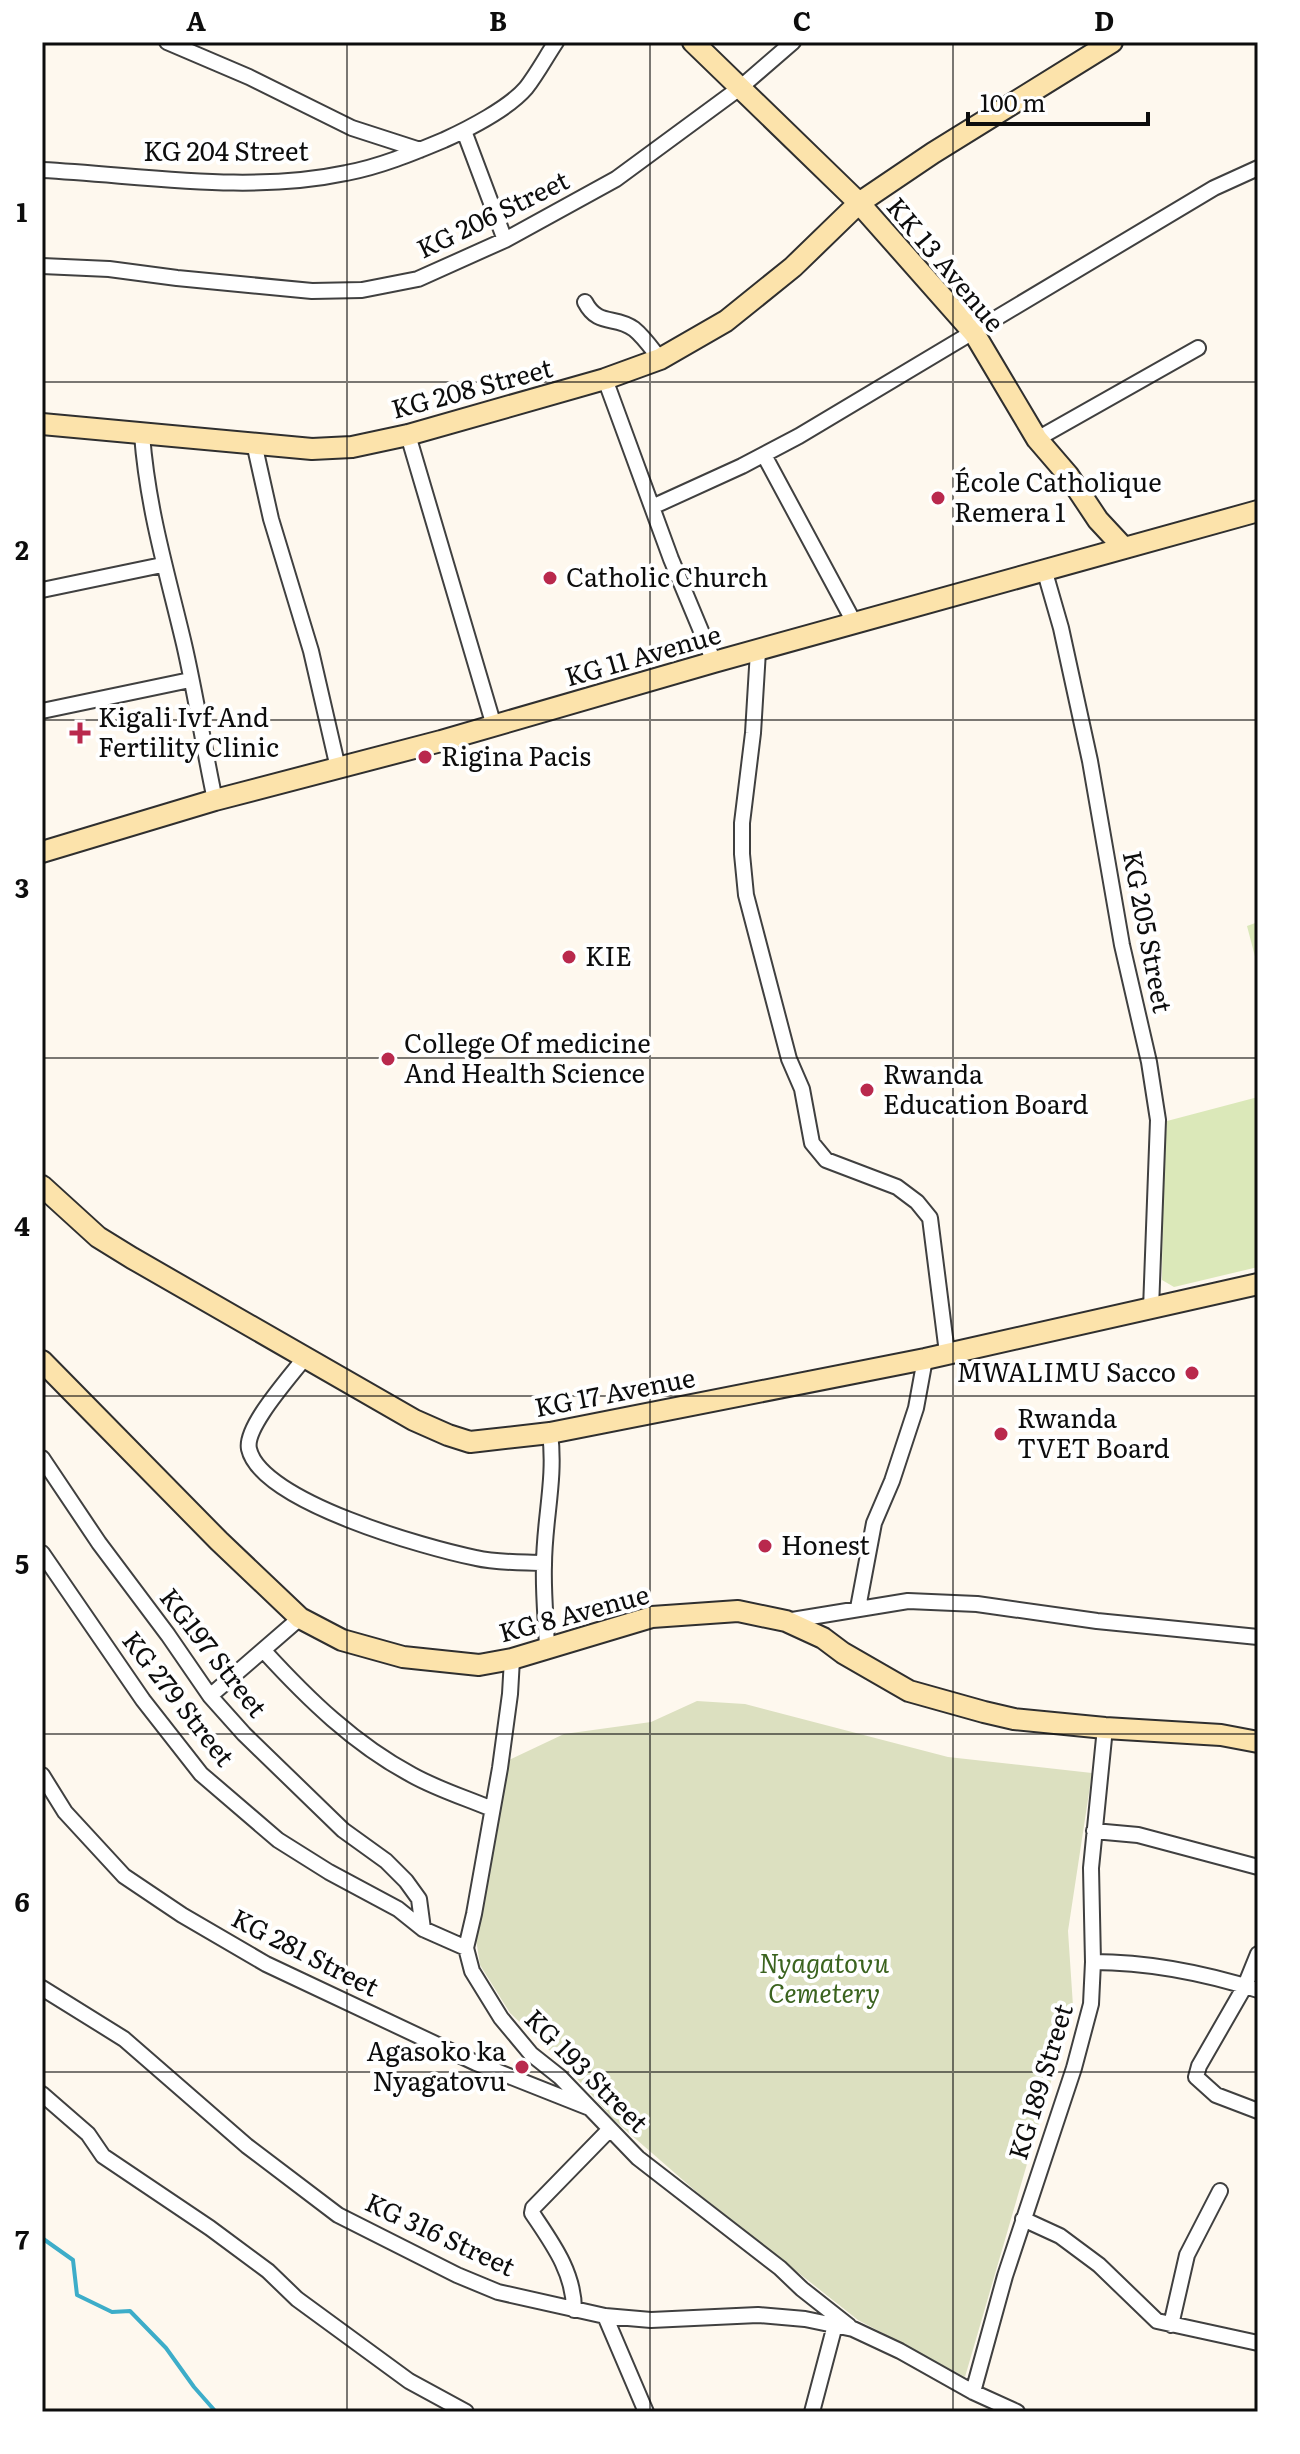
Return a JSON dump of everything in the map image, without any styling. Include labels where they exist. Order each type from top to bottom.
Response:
[{"type":"street","points":[[167,42],[188,45],[352,128],[420,150]]},
{"type":"street","name":"KG 204 Street","points":[[42,170],[288,182],[347,173],[420,150],[464,131],[525,90],[556,42]]},
{"type":"street","name":"KK 13 Avenue","points":[[693,42],[859,203],[974,333],[1037,439],[1068,475],[1098,520],[1124,548]]},
{"type":"street","name":"KG 206 Street","points":[[42,266],[109,269],[312,291],[362,290],[418,279],[505,240],[616,179],[741,87],[793,42]]},
{"type":"street","name":"KG 208 Street","points":[[42,424],[312,449],[352,447],[408,435],[605,379],[660,359],[726,321],[793,267],[859,203],[933,153],[1112,42]]},
{"type":"street","points":[[464,131],[505,240]]},
{"type":"street","points":[[652,507],[764,455],[1187,204],[1258,168]]},
{"type":"street","points":[[585,302],[591,313],[599,318],[633,329],[660,359]]},
{"type":"street","points":[[1037,439],[1198,348]]},
{"type":"street","points":[[605,379],[671,559],[714,662]]},
{"type":"street","points":[[142,435],[147,487],[162,565],[185,647],[215,800]]},
{"type":"street","points":[[408,435],[494,726]]},
{"type":"street","points":[[254,443],[271,519],[311,651],[338,768]]},
{"type":"street","points":[[764,455],[855,624]]},
{"type":"street","name":"KG 11 Avenue","points":[[42,852],[215,800],[494,726],[1258,511]]},
{"type":"street","points":[[42,590],[162,565]]},
{"type":"street","name":"KG 205 Street","points":[[1044,569],[1061,628],[1090,761],[1122,945],[1154,1091],[1158,1120],[1151,1309]]},
{"type":"street","points":[[758,651],[753,733],[742,823],[742,854],[746,895],[773,1002],[789,1059],[802,1089],[812,1143],[818,1153],[838,1166],[897,1187],[917,1202],[930,1218],[947,1353]]},
{"type":"street","points":[[42,711],[190,680]]},
{"type":"street","name":"KG 17 Avenue","points":[[42,1186],[98,1237],[414,1420],[470,1442],[550,1433],[925,1359],[1258,1284]]},
{"type":"street","points":[[306,1356],[250,1436],[249,1449],[258,1466],[284,1490],[340,1517],[478,1559],[544,1563]]},
{"type":"street","points":[[858,1608],[874,1523],[892,1481],[916,1408],[925,1359]]},
{"type":"street","name":"KG 8 Avenue","points":[[42,1361],[219,1541],[300,1618],[342,1640],[403,1657],[479,1665],[512,1659],[652,1617],[738,1611],[786,1621],[823,1638],[909,1691],[1014,1719],[1221,1735],[1258,1742]]},
{"type":"street","points":[[547,1647],[544,1563],[554,1457],[550,1433]]},
{"type":"street","name":"KG197 Street","points":[[42,1458],[99,1543],[210,1696],[332,1820],[386,1861],[406,1881],[419,1899],[423,1929]]},
{"type":"street","name":"KG 279 Street","points":[[42,1553],[143,1700],[201,1774],[278,1840],[398,1909],[423,1929],[466,1948]]},
{"type":"street","points":[[786,1621],[908,1601],[977,1604],[1097,1621],[1258,1637]]},
{"type":"street","points":[[210,1696],[300,1618]]},
{"type":"street","points":[[264,1651],[303,1695],[362,1744],[413,1776],[492,1809]]},
{"type":"street","points":[[466,1948],[492,1809],[510,1694],[512,1659]]},
{"type":"street","name":"KG 189 Street","points":[[973,2392],[1023,2219],[1069,2083],[1091,2004],[1091,1868],[1105,1728]]},
{"type":"street","name":"KG 281 Street","points":[[42,1775],[65,1812],[124,1876],[182,1915],[266,1964],[476,2063],[591,2108]]},
{"type":"street","points":[[1094,1831],[1138,1835],[1258,1867]]},
{"type":"street","name":"KG 193 Street","points":[[466,1948],[472,1971],[501,2018],[531,2054],[560,2077],[638,2158],[853,2329]]},
{"type":"street","points":[[1258,1954],[1251,1988],[1199,2066],[1196,2077],[1216,2095],[1258,2111]]},
{"type":"street","points":[[1093,1962],[1156,1965],[1251,1988]]},
{"type":"street","name":"KG 316 Street","points":[[42,1988],[124,2039],[257,2155],[338,2215],[457,2275],[498,2292],[605,2316],[651,2320],[758,2315],[805,2319],[853,2329],[1017,2412]]},
{"type":"street","points":[[42,2094],[88,2134],[103,2156],[210,2228],[268,2271],[297,2299],[409,2381],[466,2412]]},
{"type":"street","points":[[574,2310],[568,2272],[532,2213],[533,2208],[610,2129]]},
{"type":"street","points":[[1171,2325],[1187,2255],[1220,2191]]},
{"type":"street","points":[[1023,2219],[1060,2236],[1099,2265],[1148,2314],[1171,2325],[1258,2343]]},
{"type":"street","points":[[605,2316],[646,2412]]},
{"type":"street","points":[[812,2412],[835,2325]]},
{"type":"green space","points":[[1258,922],[1258,968],[1247,926]]},
{"type":"green space","points":[[1258,1097],[1258,1267],[1174,1287],[1162,1280],[1167,1121]]},
{"type":"green space","name":"Nyagatovu Cemetery","points":[[697,1701],[745,1704],[948,1757],[1092,1773],[1068,1931],[1073,2006],[965,2377],[858,2320],[699,2194],[614,2120],[563,2063],[510,2013],[480,1965],[476,1939],[509,1760],[564,1734],[651,1722]]},
{"type":"waterway","points":[[42,2238],[73,2260],[77,2295],[112,2312],[130,2311],[166,2348],[216,2412]]},
{"type":"place","name":"École Catholique Remera 1","points":[[938,498]]},
{"type":"place","name":"Catholic Church","points":[[550,578]]},
{"type":"place","name":"Kigali Ivf And Fertility Clinic","points":[[80,733]]},
{"type":"place","name":"Rigina Pacis","points":[[425,757]]},
{"type":"place","name":"KIE","points":[[569,957]]},
{"type":"place","name":"College Of medicine And Health Science","points":[[388,1059]]},
{"type":"place","name":"Rwanda Education Board","points":[[867,1090]]},
{"type":"place","name":"MWALIMU Sacco","points":[[1192,1373]]},
{"type":"place","name":"Rwanda TVET Board","points":[[1001,1434]]},
{"type":"place","name":"Honest","points":[[765,1546]]},
{"type":"place","name":"Agasoko ka Nyagatovu","points":[[522,2067]]}]
